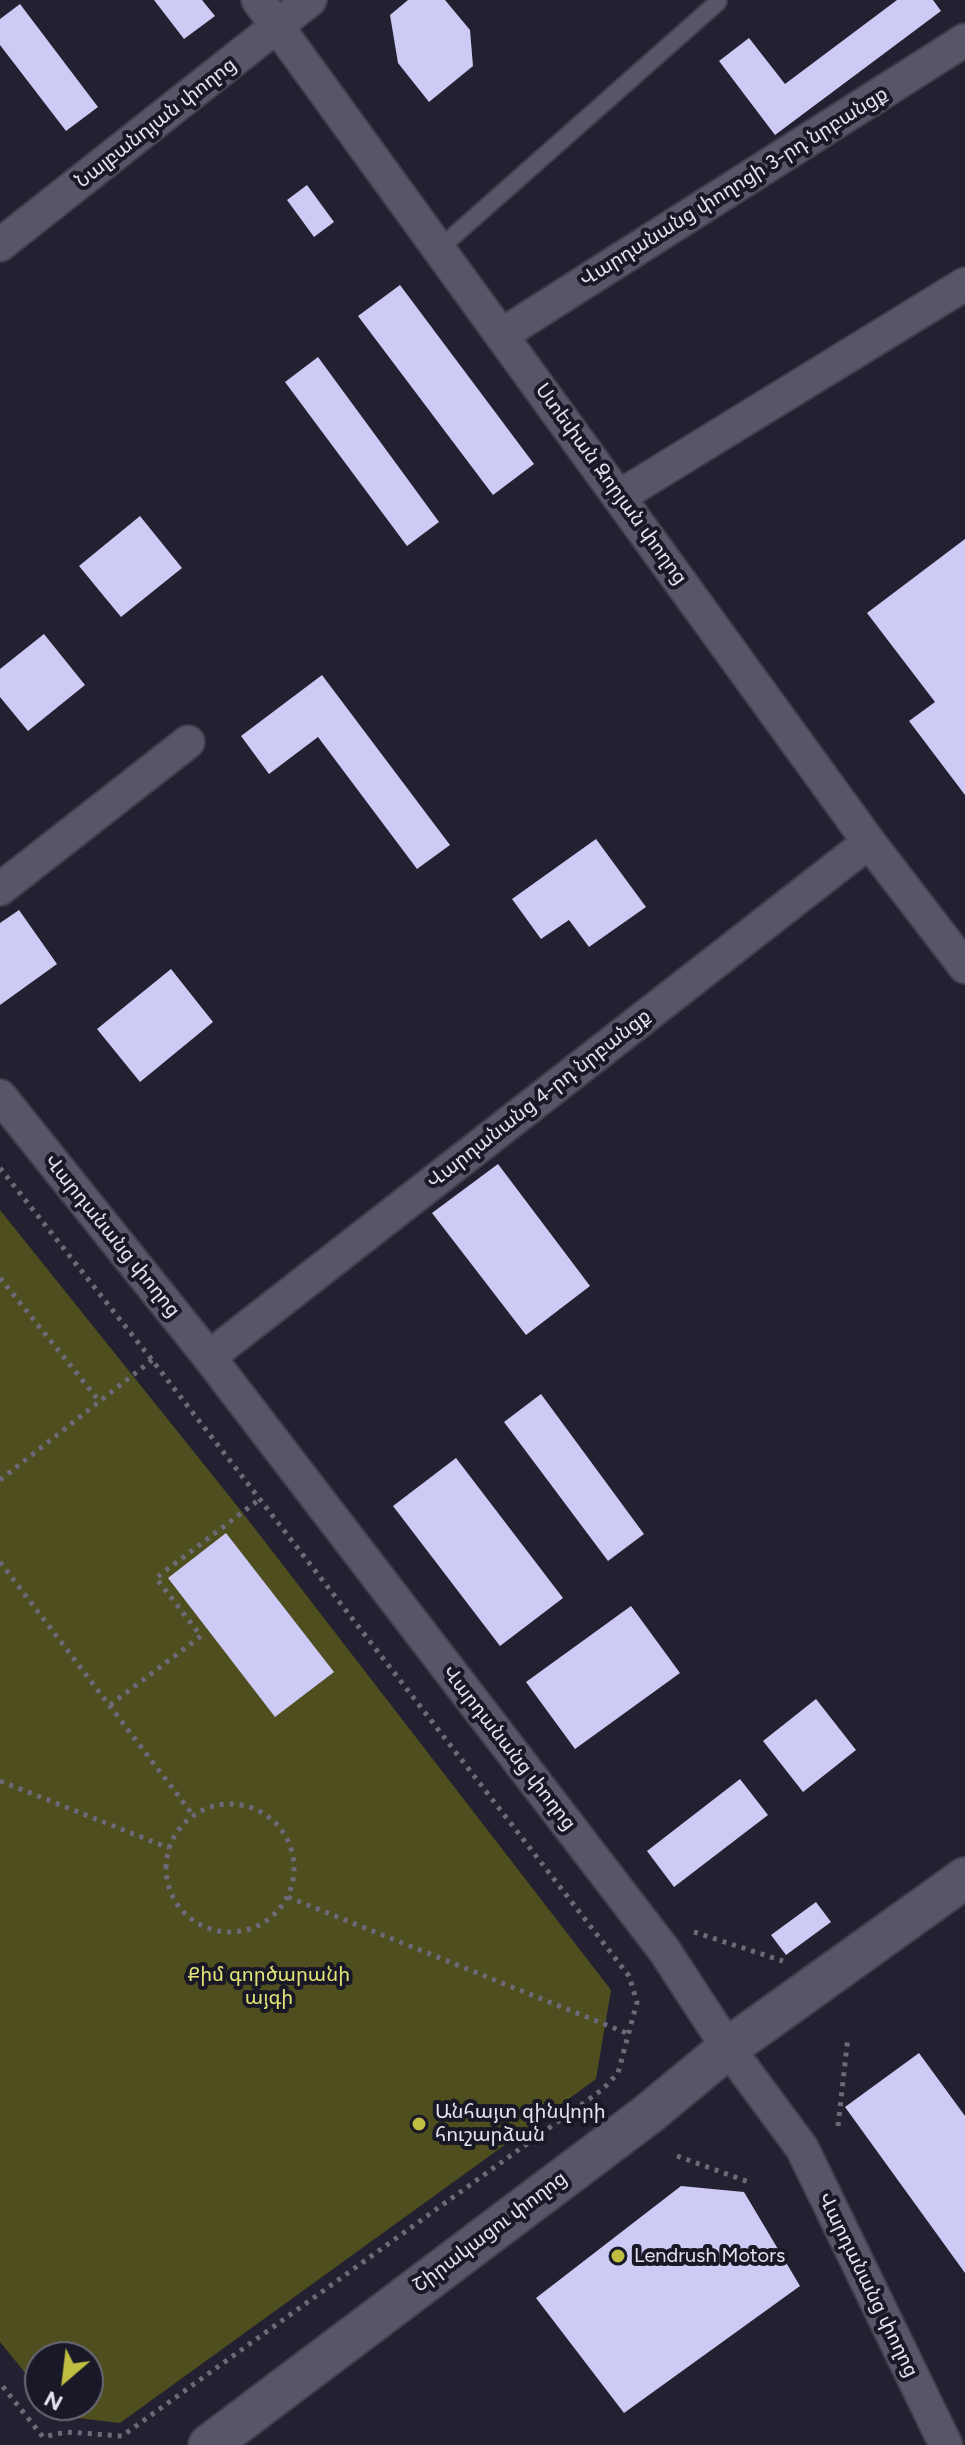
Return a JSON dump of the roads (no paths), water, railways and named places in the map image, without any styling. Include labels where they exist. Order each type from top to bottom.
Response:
[{"type":"street","name":"Ստեփան Զորյան փողոց","points":[[258,0],[869,842],[965,967]]},
{"type":"street","name":"Նալբանդյան փողոց","points":[[0,245],[310,0]]},
{"type":"street","name":"Վարդանանց փողոցի 3-րդ նրբանցք","points":[[503,334],[965,40]]},
{"type":"street","points":[[620,496],[965,284]]},
{"type":"street","points":[[0,889],[188,742]]},
{"type":"street","name":"Վարդանանց 4-րդ նրբանցք","points":[[209,1357],[869,842]]},
{"type":"street","name":"Վարդանանց փողոց","points":[[0,1096],[209,1357],[664,1950],[728,2048],[802,2148],[946,2445]]},
{"type":"street","name":"Շիրակացու փողոց","points":[[209,2445],[647,2115],[728,2048],[965,1878]]},
{"type":"lane","points":[[440,248],[718,2],[716,0]]},
{"type":"place","name":"Անհայտ զինվորի հուշարձան","points":[[419,2124]]},
{"type":"place","name":"Lendrush Motors","points":[[618,2256]]},
{"type":"park label","name":"Քիմ գործարանի այգի","points":[[269,1986]]}]
